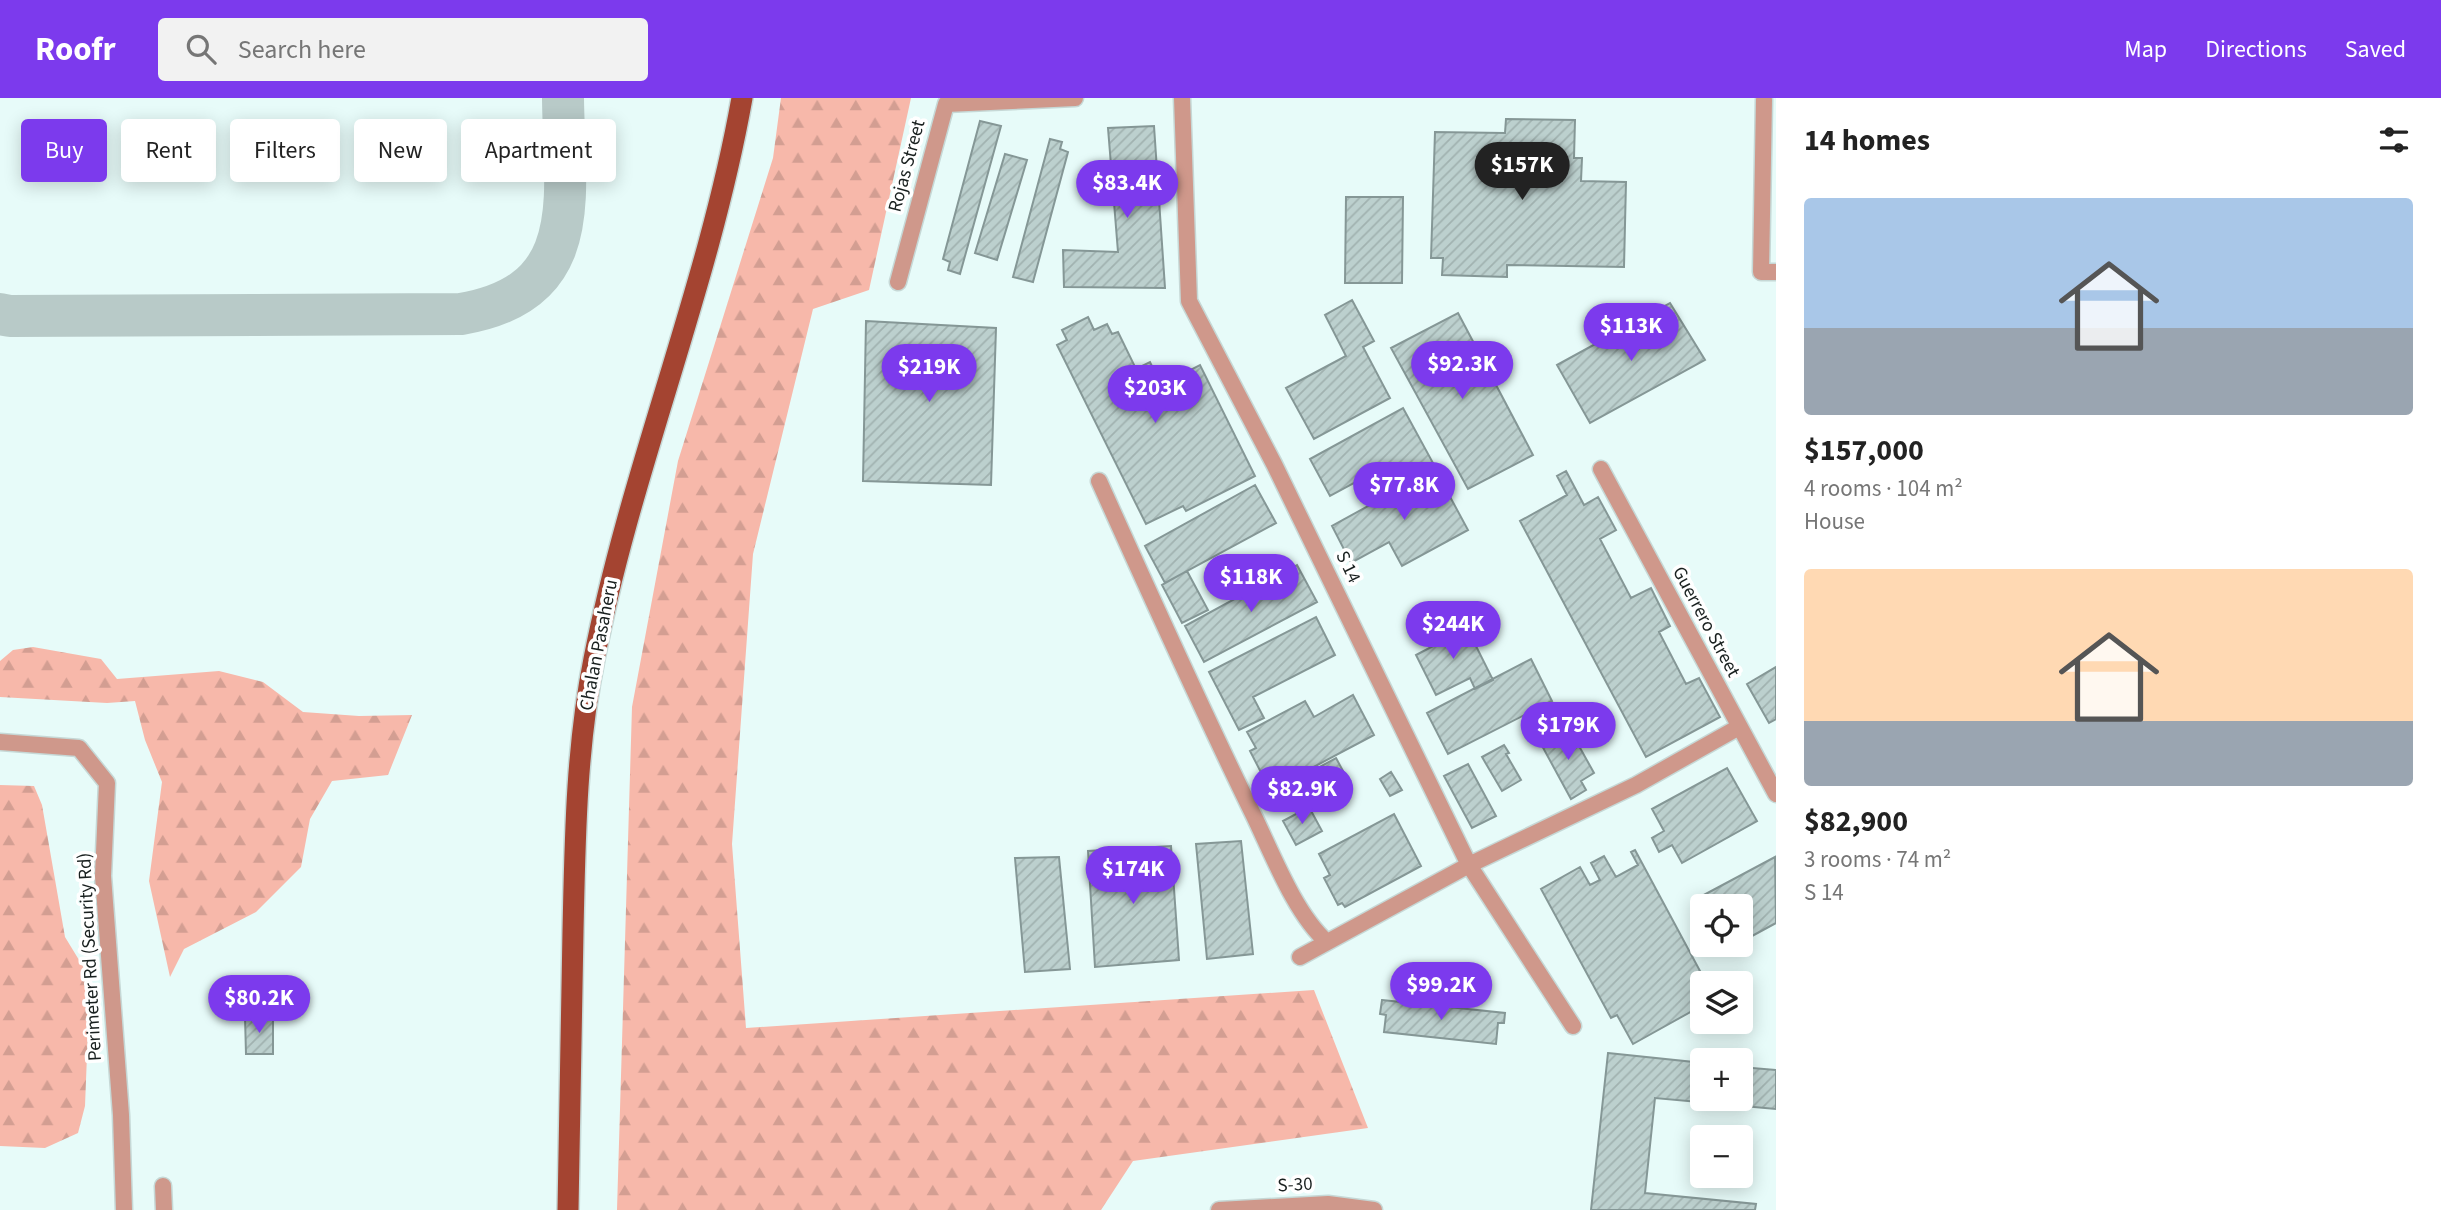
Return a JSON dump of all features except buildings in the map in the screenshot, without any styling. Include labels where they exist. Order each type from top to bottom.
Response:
[{"type":"main road","name":"Chalan Pasaheru","points":[[568,1210],[576,809],[593,662],[624,530],[726,179],[742,98]]},
{"type":"street","name":"Rojas Street","points":[[898,282],[946,104],[1075,98]]},
{"type":"street","name":"S 14","points":[[1182,98],[1189,301],[1274,464],[1469,865],[1573,1026]]},
{"type":"street","points":[[1766,99],[1761,272],[1776,272]]},
{"type":"street","name":"Guerrero Street","points":[[1601,469],[1776,794]]},
{"type":"street","points":[[1099,481],[1209,725],[1286,881],[1315,932],[1327,942]]},
{"type":"street","points":[[1300,957],[1469,865],[1636,785],[1739,727]]},
{"type":"street","name":"Perimeter Rd (Security Rd)","points":[[0,742],[79,748],[107,783],[103,876],[121,1115],[124,1210]]},
{"type":"street","points":[[163,1186],[164,1210]]},
{"type":"street","name":"S-30","points":[[1219,1210],[1328,1207],[1374,1210]]},
{"type":"green space","points":[[781,98],[911,98],[869,290],[813,309],[753,554],[732,844],[746,1028],[1314,990],[1368,1128],[1133,1161],[1101,1210],[617,1210],[632,707],[678,461],[773,158]]},
{"type":"green space","points":[[33,647],[101,659],[117,679],[219,671],[263,682],[303,712],[359,716],[412,715],[388,775],[332,781],[310,819],[301,867],[256,912],[184,949],[170,977],[149,881],[162,782],[145,740],[135,701],[107,703],[0,697],[0,661],[13,650]]},
{"type":"green space","points":[[0,785],[34,786],[42,805],[65,937],[90,978],[85,1106],[78,1133],[45,1148],[0,1146]]},
{"type":"taxiway","points":[[0,314],[461,314],[502,303],[530,285],[549,262],[560,235],[565,170],[563,98]]}]
